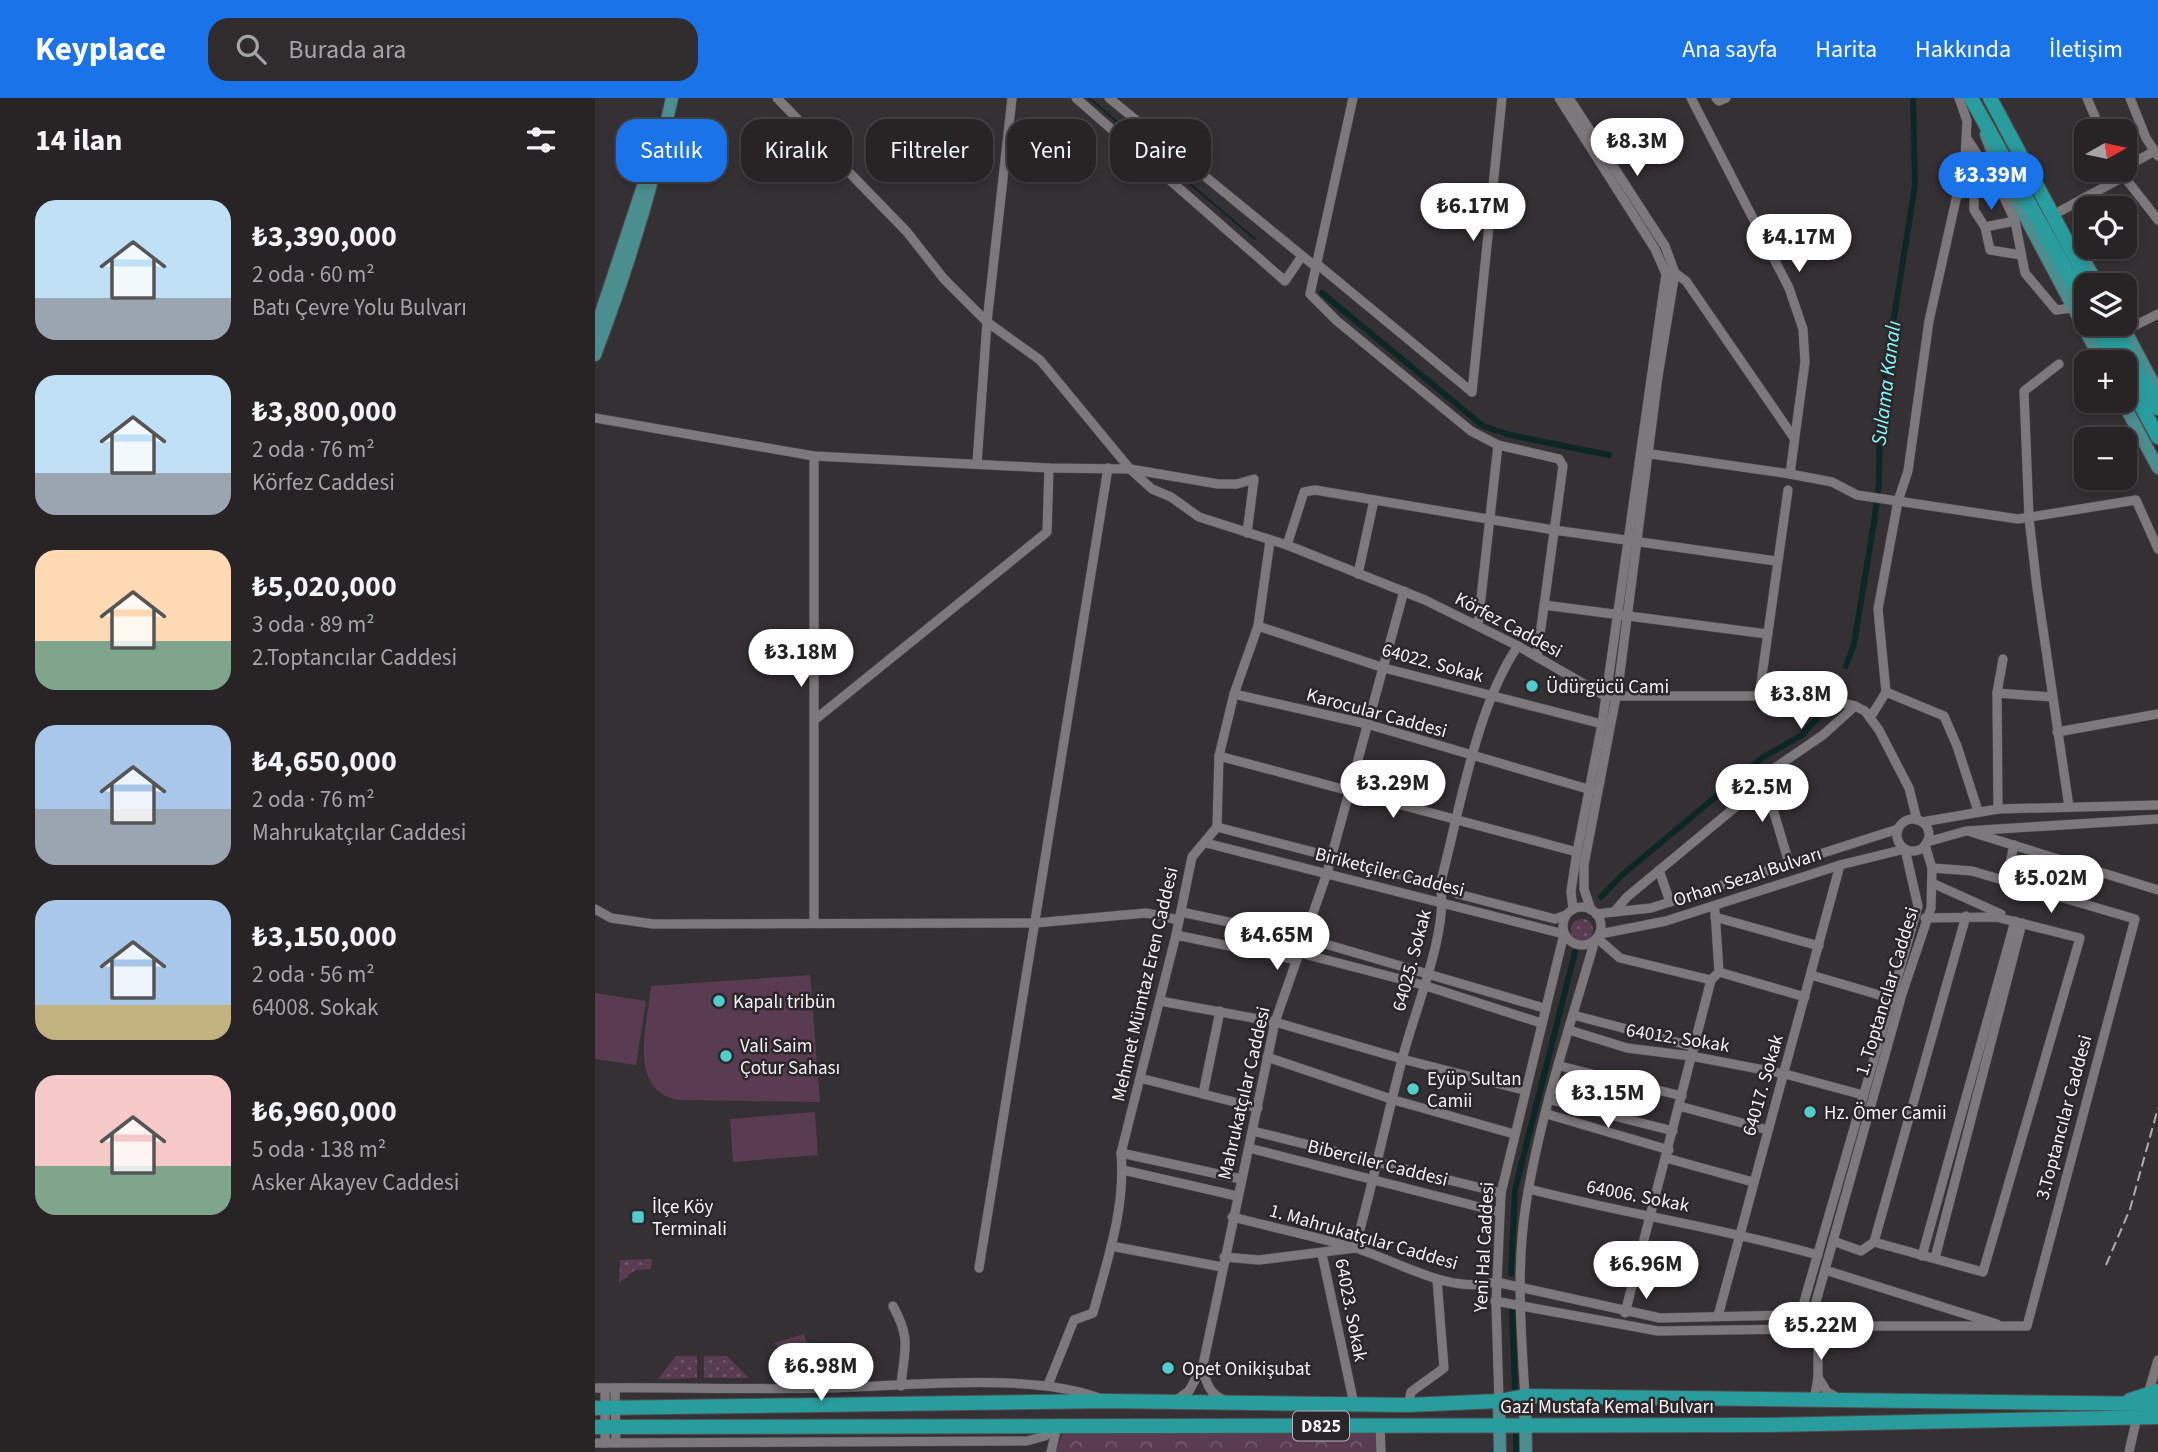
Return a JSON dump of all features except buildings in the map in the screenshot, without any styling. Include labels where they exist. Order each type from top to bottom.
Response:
[{"type":"highway","points":[[1971,98],[2074,297]]},
{"type":"highway","points":[[1990,98],[2083,273]]},
{"type":"highway","points":[[2118,336],[2158,408]]},
{"type":"highway","points":[[2137,398],[2158,437]]},
{"type":"highway","name":"Gazi Mustafa Kemal Bulvarı","points":[[605,1408],[1108,1401],[1172,1404],[1408,1405],[1499,1401],[1525,1396],[2031,1404],[2158,1418]]},
{"type":"highway","name":"Gazi Mustafa Kemal Bulvarı","points":[[605,1427],[1764,1425],[2047,1419],[2155,1396]]},
{"type":"highway","points":[[2137,1417],[2158,1427]]},
{"type":"main road","points":[[595,331],[650,164],[663,98]]},
{"type":"main road","points":[[595,355],[629,265],[658,165],[672,98]]},
{"type":"main road","points":[[2056,222],[2075,245],[2092,273]]},
{"type":"main road","points":[[2129,336],[2158,391]]},
{"type":"main road","points":[[2128,413],[2158,468]]},
{"type":"main road","points":[[1525,1396],[1526,1452]]},
{"type":"main road","points":[[1499,1401],[1500,1452]]},
{"type":"street","name":"Körfez Caddesi","points":[[776,98],[907,232],[944,279],[986,322],[1040,360],[1130,469],[1152,489],[1171,497],[1199,517],[1287,545],[1404,591],[1478,625],[1605,696],[1811,696],[1855,706],[1870,718],[1909,788],[1919,821]]},
{"type":"street","points":[[977,463],[986,322],[1012,98]]},
{"type":"street","points":[[1076,98],[1285,281],[1302,256]]},
{"type":"street","points":[[1109,98],[1472,392],[1502,98]]},
{"type":"street","points":[[1353,98],[1310,294],[1337,321],[1471,431],[1498,445],[1559,459],[1563,466],[1537,657]]},
{"type":"street","points":[[1559,98],[1655,249],[1666,274],[1622,615],[1605,696],[1591,790],[1577,852],[1569,912],[1563,924],[1564,934]]},
{"type":"street","points":[[1569,98],[1665,246],[1675,273],[1643,453]]},
{"type":"street","points":[[1691,98],[1789,288],[1803,329],[1805,362],[1790,474]]},
{"type":"street","points":[[1716,98],[1719,101],[1726,98]]},
{"type":"street","points":[[1870,718],[1886,692],[1878,609],[1894,500],[1908,471],[1929,321],[1967,138],[1967,121],[1959,98]]},
{"type":"street","points":[[2087,98],[2096,119]]},
{"type":"street","points":[[2130,98],[2156,154],[2137,163]]},
{"type":"street","points":[[1967,138],[2001,191],[2015,220],[2025,273],[2056,310],[2074,308]]},
{"type":"street","points":[[1980,159],[1974,183],[1974,210],[1985,227],[1992,252],[2021,255]]},
{"type":"street","points":[[2056,222],[2107,182]]},
{"type":"street","points":[[2129,182],[2158,219]]},
{"type":"street","points":[[1985,227],[2015,220]]},
{"type":"street","points":[[1675,273],[1686,281],[1794,438]]},
{"type":"street","points":[[2137,322],[2158,314]]},
{"type":"street","points":[[2059,364],[2024,391],[2029,518],[2069,807]]},
{"type":"street","points":[[595,418],[814,456],[1049,468],[1130,469],[1218,484],[1237,484],[1254,479],[1247,533]]},
{"type":"street","points":[[1478,625],[1498,445]]},
{"type":"street","points":[[1643,453],[1790,474],[1832,482],[1867,496],[2018,519],[2136,500],[2158,549]]},
{"type":"street","points":[[814,456],[817,718],[814,922]]},
{"type":"street","points":[[817,718],[1047,533],[1049,468]]},
{"type":"street","points":[[979,1268],[1108,468]]},
{"type":"street","points":[[1287,545],[1304,492],[1315,490],[1489,520],[1776,561]]},
{"type":"street","points":[[1759,697],[1787,491]]},
{"type":"street","points":[[1358,574],[1374,500]]},
{"type":"street","points":[[1217,827],[1219,755],[1234,694],[1258,626],[1270,541]]},
{"type":"street","name":"Mahrukatçılar Caddesi","points":[[1172,1404],[1189,1391],[1203,1365],[1275,1022],[1327,873],[1404,591]]},
{"type":"street","points":[[1544,605],[1767,634]]},
{"type":"street","points":[[1622,615],[1616,696],[1584,865],[1584,889],[1601,924],[1597,937],[1620,958],[1711,979]]},
{"type":"street","name":"64022. Sokak","points":[[1258,626],[1384,668],[1602,724]]},
{"type":"street","name":"64025. Sokak","points":[[1355,1248],[1394,1100],[1402,1059],[1429,972],[1444,902],[1440,885],[1474,757],[1491,696],[1503,668],[1518,646]]},
{"type":"street","points":[[1998,809],[1997,693],[2003,659]]},
{"type":"street","points":[[1886,692],[1944,716],[1957,746],[1978,811]]},
{"type":"street","points":[[1997,693],[2052,697]]},
{"type":"street","name":"Karocular Caddesi","points":[[1234,694],[1367,724],[1591,790]]},
{"type":"street","points":[[1614,912],[1659,870],[1750,795],[1763,776],[1823,735],[1855,706]]},
{"type":"street","points":[[2057,732],[2158,714]]},
{"type":"street","points":[[1219,755],[1349,793],[1577,852]]},
{"type":"street","points":[[1763,776],[1789,863]]},
{"type":"street","name":"Orhan Sezal Bulvarı","points":[[1569,912],[1614,912],[1670,902],[1898,830],[1908,820],[1919,821],[1998,809],[2158,805]]},
{"type":"street","name":"Orhan Sezal Bulvarı","points":[[1564,934],[1578,946],[1597,937],[1666,921],[1840,864],[1905,849],[1914,851],[1926,843],[1966,831],[2158,820]]},
{"type":"street","points":[[1919,821],[1927,830],[1926,843]]},
{"type":"street","name":"Mehmet Mümtaz Eren Caddesi","points":[[1048,1385],[1074,1320],[1093,1313],[1111,1246],[1123,1170],[1121,1153],[1176,935],[1192,857],[1217,827]]},
{"type":"street","name":"Biriketçiler Caddesi","points":[[1217,827],[1440,885],[1458,894],[1555,919],[1569,912]]},
{"type":"street","points":[[1898,830],[1897,839],[1905,849]]},
{"type":"street","points":[[1966,831],[2014,845],[2047,850],[2158,890]]},
{"type":"street","name":"Biriketçiler Caddesi","points":[[1206,843],[1564,934]]},
{"type":"street","name":"1. Toptancılar Caddesi","points":[[1818,1377],[1818,1339],[1815,1329],[1825,1270],[1925,918],[1931,908],[1932,867],[1926,843]]},
{"type":"street","points":[[1932,867],[1972,871],[2006,881],[2014,845]]},
{"type":"street","name":"1. Toptancılar Caddesi","points":[[1799,1312],[1818,1255],[1918,906],[1905,849]]},
{"type":"street","name":"64017. Sokak","points":[[1719,1316],[1840,864]]},
{"type":"street","points":[[1659,870],[1670,902]]},
{"type":"street","name":"3.Toptancılar Caddesi","points":[[2006,881],[2135,919],[2027,1326],[2009,1328]]},
{"type":"street","points":[[1933,883],[2018,922]]},
{"type":"street","points":[[1715,906],[1719,972]]},
{"type":"street","points":[[1918,906],[1931,908]]},
{"type":"street","points":[[595,909],[611,918],[653,924],[1035,923],[1146,913],[1180,916],[1305,937],[1544,1008]]},
{"type":"street","points":[[1833,1241],[1861,1251],[1874,1242],[1966,916]]},
{"type":"street","points":[[1874,1242],[1983,1272],[2080,938],[2018,922],[1966,916],[1925,918]]},
{"type":"street","points":[[1715,917],[1819,946]]},
{"type":"street","points":[[1922,1256],[2018,922]]},
{"type":"street","points":[[1935,1258],[2018,922]]},
{"type":"street","name":"Yeni Hal Caddesi","points":[[1499,1401],[1496,1304],[1491,1283],[1501,1193],[1564,934]]},
{"type":"street","points":[[1176,935],[1299,956],[1423,985],[1541,1023]]},
{"type":"street","name":"Yeni Hal Caddesi","points":[[1525,1396],[1520,1306],[1529,1189],[1573,1015],[1597,937]]},
{"type":"street","points":[[1625,1312],[1647,1217],[1668,1154],[1711,979],[1719,972]]},
{"type":"street","points":[[1719,972],[1805,997]]},
{"type":"street","points":[[1811,975],[1893,999]]},
{"type":"street","points":[[1160,1001],[1275,1022],[1402,1059],[1524,1090]]},
{"type":"street","points":[[1203,1094],[1220,1011]]},
{"type":"street","points":[[1573,1015],[1693,1051]]},
{"type":"street","name":"64012. Sokak","points":[[1569,1030],[1627,1048],[1693,1051],[1863,1095]]},
{"type":"street","points":[[1267,1057],[1394,1100],[1514,1134]]},
{"type":"street","points":[[1560,1066],[1768,1130]]},
{"type":"street","points":[[1140,1078],[1258,1108]]},
{"type":"street","points":[[1551,1100],[1672,1131]]},
{"type":"street","points":[[1547,1114],[1753,1182]]},
{"type":"street","name":"Biberciler Caddesi","points":[[1253,1131],[1501,1193]]},
{"type":"street","name":"Biberciler Caddesi","points":[[1249,1147],[1499,1212]]},
{"type":"street","points":[[1121,1153],[1241,1179]]},
{"type":"street","points":[[1123,1170],[1237,1196]]},
{"type":"street","name":"64006. Sokak","points":[[1529,1189],[1647,1217],[1741,1233],[1818,1255]]},
{"type":"street","name":"1. Mahrukatçılar Caddesi","points":[[1232,1217],[1355,1248],[1437,1279],[1521,1287],[1660,1318],[1817,1312]]},
{"type":"street","points":[[1111,1246],[1223,1262],[1322,1254]]},
{"type":"street","name":"64023. Sokak","points":[[1354,1404],[1322,1254],[1355,1248]]},
{"type":"street","points":[[1825,1270],[2009,1328]]},
{"type":"street","points":[[1408,1405],[1411,1392],[1444,1367],[1437,1279]]},
{"type":"street","points":[[1496,1304],[1658,1331],[1815,1329],[1848,1326],[2009,1328]]},
{"type":"street","points":[[893,1306],[905,1328],[907,1342],[901,1386]]},
{"type":"street","points":[[1799,1312],[1800,1329]]},
{"type":"street","points":[[1817,1312],[1848,1326]]},
{"type":"street","points":[[2155,1396],[2158,1360]]},
{"type":"street","points":[[1203,1365],[1205,1381],[1212,1392],[1234,1404]]},
{"type":"street","points":[[1809,1401],[1815,1395],[1818,1377]]},
{"type":"street","points":[[1818,1377],[1827,1392],[1842,1401]]},
{"type":"street","name":"Gazi Mustafa Kemal Bulvarı","points":[[600,1388],[1048,1385],[1081,1391],[1108,1401]]},
{"type":"street","points":[[600,1388],[605,1408],[605,1427],[600,1443]]},
{"type":"street","points":[[605,1408],[615,1388]]},
{"type":"street","points":[[2129,1452],[2137,1417]]},
{"type":"street","points":[[1380,1426],[1381,1452]]},
{"type":"street","points":[[605,1427],[616,1443]]},
{"type":"street","points":[[1051,1452],[1057,1427]]},
{"type":"street","name":"Gazi Mustafa Kemal Bulvarı","points":[[600,1443],[1027,1441],[1045,1436],[1057,1427]]},
{"type":"green space","points":[[1582,919],[1590,922],[1593,930],[1590,938],[1582,941],[1574,938],[1571,930],[1574,922]]},
{"type":"green space","points":[[810,975],[820,1102],[678,1100],[662,1094],[651,1083],[644,1053],[651,986]]},
{"type":"green space","points":[[595,993],[646,1001],[636,1065],[595,1059]]},
{"type":"green space","points":[[815,1112],[818,1155],[733,1162],[730,1119]]},
{"type":"green space","points":[[652,1259],[651,1269],[635,1270],[619,1283],[620,1260]]},
{"type":"green space","points":[[804,1334],[814,1364],[797,1365],[774,1343]]},
{"type":"green space","points":[[676,1356],[697,1356],[697,1378],[658,1379]]},
{"type":"green space","points":[[704,1356],[727,1356],[749,1378],[704,1378]]},
{"type":"green space","points":[[1380,1426],[1380,1452],[1055,1452],[1065,1429]]},
{"type":"waterway","points":[[1089,98],[1255,239]]},
{"type":"waterway","name":"Sulama Kanalı","points":[[1846,666],[1854,644],[1874,522],[1879,484],[1880,406],[1915,185],[1913,98]]},
{"type":"waterway","points":[[1322,293],[1483,426],[1510,435],[1609,455]]},
{"type":"waterway","name":"Sulama Kanalı","points":[[1601,897],[1621,876],[1762,758],[1802,735],[1822,713]]},
{"type":"waterway","points":[[1511,1274],[1515,1190],[1575,952]]},
{"type":"waterway","points":[[1512,1310],[1515,1388]]},
{"type":"waterway","points":[[1516,1432],[1516,1452]]},
{"type":"railway","points":[[2106,1265],[2130,1209],[2158,1108]]},
{"type":"place","name":"Üdürgücü Cami","points":[[1532,686]]},
{"type":"place","name":"Kapalı tribün","points":[[719,1001]]},
{"type":"place","name":"Vali Saim Çotur Sahası","points":[[726,1056]]},
{"type":"place","name":"Eyüp Sultan Camii","points":[[1413,1089]]},
{"type":"place","name":"Hz. Ömer Camii","points":[[1810,1112]]},
{"type":"place","name":"İlçe Köy Terminali","points":[[638,1217]]},
{"type":"place","name":"Opet Onikişubat","points":[[1168,1368]]}]
